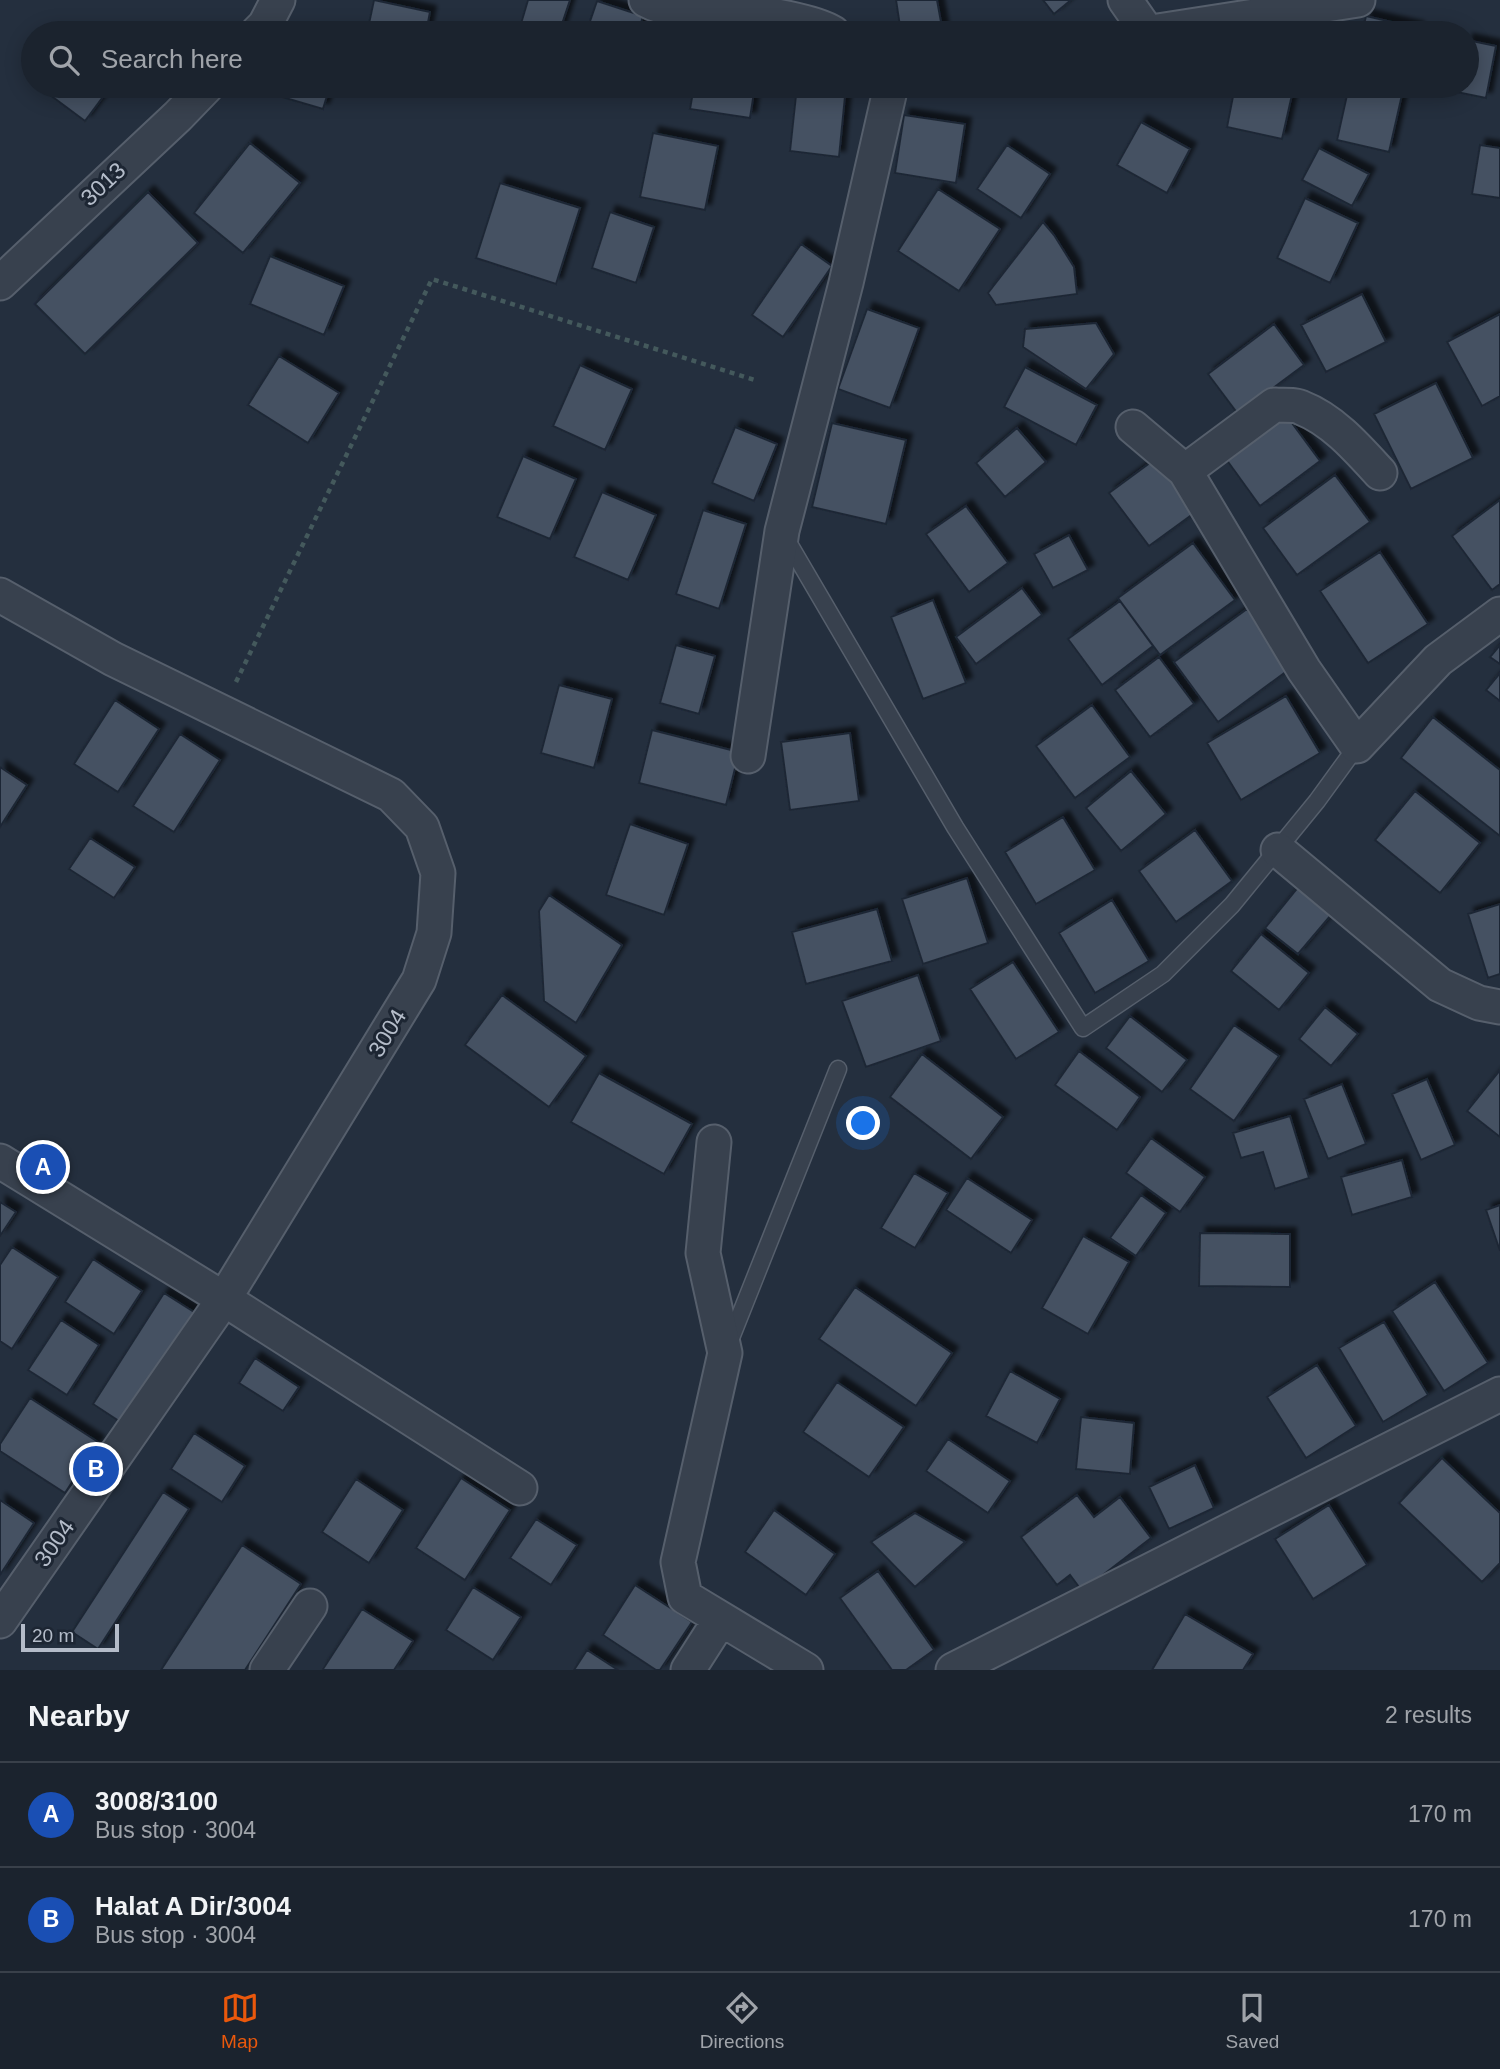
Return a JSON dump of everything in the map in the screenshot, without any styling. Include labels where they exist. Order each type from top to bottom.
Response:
[{"type":"street","points":[[267,21],[278,0]]},
{"type":"street","points":[[646,0],[691,10],[743,11],[795,21]]},
{"type":"street","points":[[1125,0],[1138,21]]},
{"type":"street","points":[[1223,21],[1358,0]]},
{"type":"street","name":"3013","points":[[0,283],[195,98]]},
{"type":"street","points":[[748,756],[782,531],[846,283],[888,98]]},
{"type":"street","points":[[1185,471],[1274,405],[1301,407],[1330,425],[1354,445],[1380,473]]},
{"type":"street","points":[[1133,426],[1185,471],[1304,670],[1357,746],[1438,660],[1500,614]]},
{"type":"street","name":"3004","points":[[0,595],[113,659],[391,795],[422,827],[438,873],[434,933],[419,980],[224,1299],[0,1621]]},
{"type":"street","points":[[1278,850],[1440,985],[1479,1003],[1500,1007]]},
{"type":"street","points":[[714,1142],[703,1252],[725,1353],[678,1562],[685,1597],[806,1670]]},
{"type":"street","points":[[0,1161],[224,1299],[520,1489]]},
{"type":"street","points":[[953,1670],[1500,1394]]},
{"type":"street","points":[[267,1670],[310,1606]]},
{"type":"street","points":[[688,1670],[720,1620]]},
{"type":"lane","points":[[782,531],[955,827],[1083,1028],[1163,974],[1232,905],[1278,850],[1357,746]]},
{"type":"lane","points":[[725,1353],[838,1069]]},
{"type":"path","points":[[222,712],[432,279],[758,382]]},
{"type":"building","points":[[374,0],[430,12],[428,21],[370,21]]},
{"type":"building","points":[[528,0],[570,0],[563,21],[522,21]]},
{"type":"building","points":[[896,0],[937,0],[941,21],[899,21]]},
{"type":"building","points":[[1043,0],[1071,0],[1054,14]]},
{"type":"building","points":[[597,1],[643,16],[642,21],[590,21]]},
{"type":"building","points":[[1366,16],[1388,21],[1365,21]]},
{"type":"building","points":[[1479,42],[1496,46],[1486,98],[1479,97]]},
{"type":"building","points":[[54,98],[102,98],[85,121]]},
{"type":"building","points":[[285,98],[326,98],[323,109]]},
{"type":"building","points":[[692,98],[753,98],[750,118],[690,109]]},
{"type":"building","points":[[796,98],[845,98],[839,157],[790,151]]},
{"type":"building","points":[[1233,98],[1291,98],[1282,139],[1227,127]]},
{"type":"building","points":[[1346,98],[1401,98],[1389,152],[1337,140]]},
{"type":"building","points":[[904,115],[965,124],[956,183],[895,173]]},
{"type":"building","points":[[1141,122],[1190,149],[1167,193],[1117,165]]},
{"type":"building","points":[[653,133],[718,146],[705,210],[640,197]]},
{"type":"building","points":[[250,143],[300,183],[243,253],[194,213]]},
{"type":"building","points":[[1007,145],[1050,174],[1021,218],[977,189]]},
{"type":"building","points":[[1480,145],[1500,148],[1500,198],[1472,194]]},
{"type":"building","points":[[1319,148],[1369,174],[1352,206],[1302,180]]},
{"type":"building","points":[[500,183],[580,208],[556,284],[476,258]]},
{"type":"building","points":[[938,189],[1000,229],[959,291],[898,251]]},
{"type":"building","points":[[148,192],[198,243],[85,354],[35,304]]},
{"type":"building","points":[[1305,198],[1358,223],[1330,283],[1277,258]]},
{"type":"building","points":[[610,212],[654,227],[636,283],[592,268]]},
{"type":"building","points":[[1043,222],[1074,267],[1077,294],[996,305],[988,293]]},
{"type":"building","points":[[801,244],[832,266],[783,337],[752,315]]},
{"type":"building","points":[[270,256],[344,286],[324,335],[250,304]]},
{"type":"building","points":[[1362,294],[1386,342],[1326,372],[1301,325]]},
{"type":"building","points":[[867,309],[919,328],[890,408],[838,389]]},
{"type":"building","points":[[1500,314],[1500,396],[1482,406],[1447,342]]},
{"type":"building","points":[[1096,323],[1114,354],[1086,389],[1023,347],[1025,329]]},
{"type":"building","points":[[1274,324],[1304,365],[1238,414],[1208,374]]},
{"type":"building","points":[[279,356],[339,393],[308,443],[248,405]]},
{"type":"building","points":[[580,365],[632,389],[605,450],[553,426]]},
{"type":"building","points":[[1025,367],[1097,405],[1076,445],[1004,407]]},
{"type":"building","points":[[1436,383],[1473,458],[1411,489],[1374,414]]},
{"type":"building","points":[[1286,415],[1320,461],[1260,506],[1226,459]]},
{"type":"building","points":[[832,423],[906,440],[886,524],[812,507]]},
{"type":"building","points":[[735,427],[777,444],[754,501],[712,483]]},
{"type":"building","points":[[1017,428],[1046,462],[1005,497],[976,463]]},
{"type":"building","points":[[523,456],[576,479],[550,539],[497,517]]},
{"type":"building","points":[[1158,457],[1197,511],[1149,546],[1109,493]]},
{"type":"building","points":[[1335,475],[1370,522],[1297,575],[1263,528]]},
{"type":"building","points":[[602,492],[656,515],[628,580],[574,557]]},
{"type":"building","points":[[1500,500],[1500,584],[1492,590],[1452,536]]},
{"type":"building","points":[[966,506],[1008,563],[969,592],[926,534]]},
{"type":"building","points":[[703,510],[746,524],[719,609],[676,594]]},
{"type":"building","points":[[1069,535],[1088,570],[1053,588],[1034,554]]},
{"type":"building","points":[[1193,543],[1235,600],[1160,655],[1118,598]]},
{"type":"building","points":[[1380,552],[1428,624],[1368,663],[1320,591]]},
{"type":"building","points":[[1022,588],[1042,615],[976,664],[956,637]]},
{"type":"building","points":[[933,600],[966,683],[923,699],[891,617]]},
{"type":"building","points":[[1120,601],[1153,646],[1102,685],[1068,639]]},
{"type":"building","points":[[1247,609],[1291,668],[1218,722],[1174,662]]},
{"type":"building","points":[[676,645],[715,656],[699,714],[660,703]]},
{"type":"building","points":[[1500,645],[1500,664],[1490,657]]},
{"type":"building","points":[[1159,657],[1194,704],[1150,737],[1115,690]]},
{"type":"building","points":[[1500,673],[1500,701],[1486,690]]},
{"type":"building","points":[[559,685],[612,699],[594,768],[541,753]]},
{"type":"building","points":[[1286,696],[1320,753],[1241,800],[1207,743]]},
{"type":"building","points":[[115,700],[159,729],[118,792],[74,764]]},
{"type":"building","points":[[1092,705],[1130,757],[1075,798],[1036,746]]},
{"type":"building","points":[[1433,717],[1500,770],[1500,836],[1401,758]]},
{"type":"building","points":[[652,730],[739,752],[726,805],[639,783]]},
{"type":"building","points":[[850,733],[859,801],[790,810],[781,742]]},
{"type":"building","points":[[180,734],[220,760],[174,832],[133,806]]},
{"type":"building","points":[[0,767],[27,785],[0,827]]},
{"type":"building","points":[[1131,771],[1166,814],[1121,851],[1086,808]]},
{"type":"building","points":[[1415,791],[1480,843],[1440,893],[1375,840]]},
{"type":"building","points":[[1063,817],[1095,870],[1036,904],[1005,852]]},
{"type":"building","points":[[630,824],[688,844],[664,915],[606,895]]},
{"type":"building","points":[[1195,830],[1232,881],[1176,922],[1139,871]]},
{"type":"building","points":[[90,838],[135,867],[114,898],[69,869]]},
{"type":"building","points":[[967,878],[988,943],[923,964],[902,899]]},
{"type":"building","points":[[1303,881],[1337,908],[1298,954],[1265,928]]},
{"type":"building","points":[[549,895],[622,945],[576,1023],[544,1001],[539,911]]},
{"type":"building","points":[[1112,900],[1149,961],[1095,993],[1059,933]]},
{"type":"building","points":[[1500,904],[1500,974],[1488,978],[1468,914]]},
{"type":"building","points":[[877,909],[892,961],[806,984],[792,932]]},
{"type":"building","points":[[1261,934],[1309,973],[1279,1010],[1231,971]]},
{"type":"building","points":[[1013,962],[1059,1032],[1016,1059],[970,989]]},
{"type":"building","points":[[918,975],[941,1041],[866,1067],[842,1001]]},
{"type":"building","points":[[502,995],[586,1056],[549,1107],[465,1045]]},
{"type":"building","points":[[1325,1007],[1358,1034],[1331,1066],[1299,1039]]},
{"type":"building","points":[[1130,1016],[1187,1060],[1162,1092],[1106,1048]]},
{"type":"building","points":[[1234,1025],[1279,1056],[1234,1121],[1190,1089]]},
{"type":"building","points":[[1079,1051],[1140,1097],[1117,1130],[1055,1085]]},
{"type":"building","points":[[922,1054],[1003,1117],[971,1159],[890,1097]]},
{"type":"building","points":[[1500,1070],[1500,1137],[1467,1111]]},
{"type":"building","points":[[599,1073],[692,1124],[664,1174],[571,1122]]},
{"type":"building","points":[[1427,1079],[1455,1145],[1421,1160],[1392,1094]]},
{"type":"building","points":[[1342,1084],[1366,1144],[1328,1159],[1304,1099]]},
{"type":"building","points":[[1290,1116],[1309,1178],[1275,1189],[1263,1152],[1241,1158],[1233,1133]]},
{"type":"building","points":[[1151,1138],[1205,1177],[1180,1212],[1126,1173]]},
{"type":"building","points":[[1402,1160],[1412,1197],[1352,1215],[1341,1177]]},
{"type":"building","points":[[914,1173],[948,1193],[915,1248],[881,1228]]},
{"type":"building","points":[[967,1178],[1032,1220],[1011,1253],[946,1210]]},
{"type":"building","points":[[1141,1195],[1166,1213],[1136,1256],[1110,1238]]},
{"type":"building","points":[[0,1202],[16,1212],[0,1236]]},
{"type":"building","points":[[1500,1205],[1500,1251],[1486,1210]]},
{"type":"building","points":[[1200,1233],[1290,1234],[1290,1287],[1199,1286]]},
{"type":"building","points":[[1083,1236],[1129,1262],[1088,1334],[1042,1308]]},
{"type":"building","points":[[12,1247],[58,1277],[12,1349],[0,1341],[0,1265]]},
{"type":"building","points":[[93,1259],[142,1291],[114,1334],[65,1302]]},
{"type":"building","points":[[1435,1282],[1488,1363],[1444,1391],[1392,1311]]},
{"type":"building","points":[[855,1287],[952,1353],[916,1406],[819,1339]]},
{"type":"building","points":[[164,1293],[194,1312],[122,1423],[93,1404]]},
{"type":"building","points":[[61,1320],[99,1345],[67,1395],[28,1370]]},
{"type":"building","points":[[1384,1322],[1428,1395],[1383,1422],[1339,1348]]},
{"type":"building","points":[[255,1358],[299,1387],[283,1411],[239,1383]]},
{"type":"building","points":[[1317,1365],[1356,1426],[1306,1458],[1267,1397]]},
{"type":"building","points":[[1010,1371],[1060,1399],[1037,1443],[986,1416]]},
{"type":"building","points":[[837,1382],[904,1427],[869,1477],[803,1432]]},
{"type":"building","points":[[30,1398],[98,1442],[65,1493],[0,1451],[0,1444]]},
{"type":"building","points":[[1081,1417],[1134,1423],[1130,1474],[1076,1469]]},
{"type":"building","points":[[194,1433],[245,1466],[222,1502],[171,1469]]},
{"type":"building","points":[[948,1439],[1010,1481],[988,1513],[926,1471]]},
{"type":"building","points":[[1442,1458],[1500,1513],[1500,1563],[1482,1582],[1399,1503]]},
{"type":"building","points":[[1195,1465],[1214,1508],[1169,1529],[1149,1487]]},
{"type":"building","points":[[461,1478],[510,1510],[465,1580],[416,1548]]},
{"type":"building","points":[[356,1479],[403,1510],[369,1563],[322,1532]]},
{"type":"building","points":[[163,1492],[189,1509],[98,1649],[72,1632]]},
{"type":"building","points":[[1077,1495],[1094,1517],[1120,1497],[1151,1538],[1082,1591],[1070,1575],[1057,1585],[1021,1537]]},
{"type":"building","points":[[0,1500],[34,1523],[0,1575]]},
{"type":"building","points":[[1329,1505],[1367,1565],[1313,1599],[1275,1539]]},
{"type":"building","points":[[774,1510],[835,1554],[806,1595],[745,1552]]},
{"type":"building","points":[[915,1513],[965,1542],[915,1587],[871,1542]]},
{"type":"building","points":[[536,1519],[577,1545],[551,1585],[510,1558]]},
{"type":"building","points":[[242,1545],[301,1584],[245,1670],[161,1670]]},
{"type":"building","points":[[878,1571],[934,1650],[906,1670],[892,1670],[840,1598]]},
{"type":"building","points":[[635,1585],[692,1622],[660,1670],[603,1635]]},
{"type":"building","points":[[473,1587],[521,1617],[493,1660],[446,1630]]},
{"type":"building","points":[[362,1609],[413,1641],[394,1670],[323,1669]]},
{"type":"building","points":[[1185,1614],[1253,1654],[1243,1670],[1152,1670]]},
{"type":"building","points":[[587,1650],[618,1670],[574,1670]]},
{"type":"place","name":"3008/3100","points":[[43,1167]]},
{"type":"place","name":"Halat A Dir/3004","points":[[96,1469]]}]
